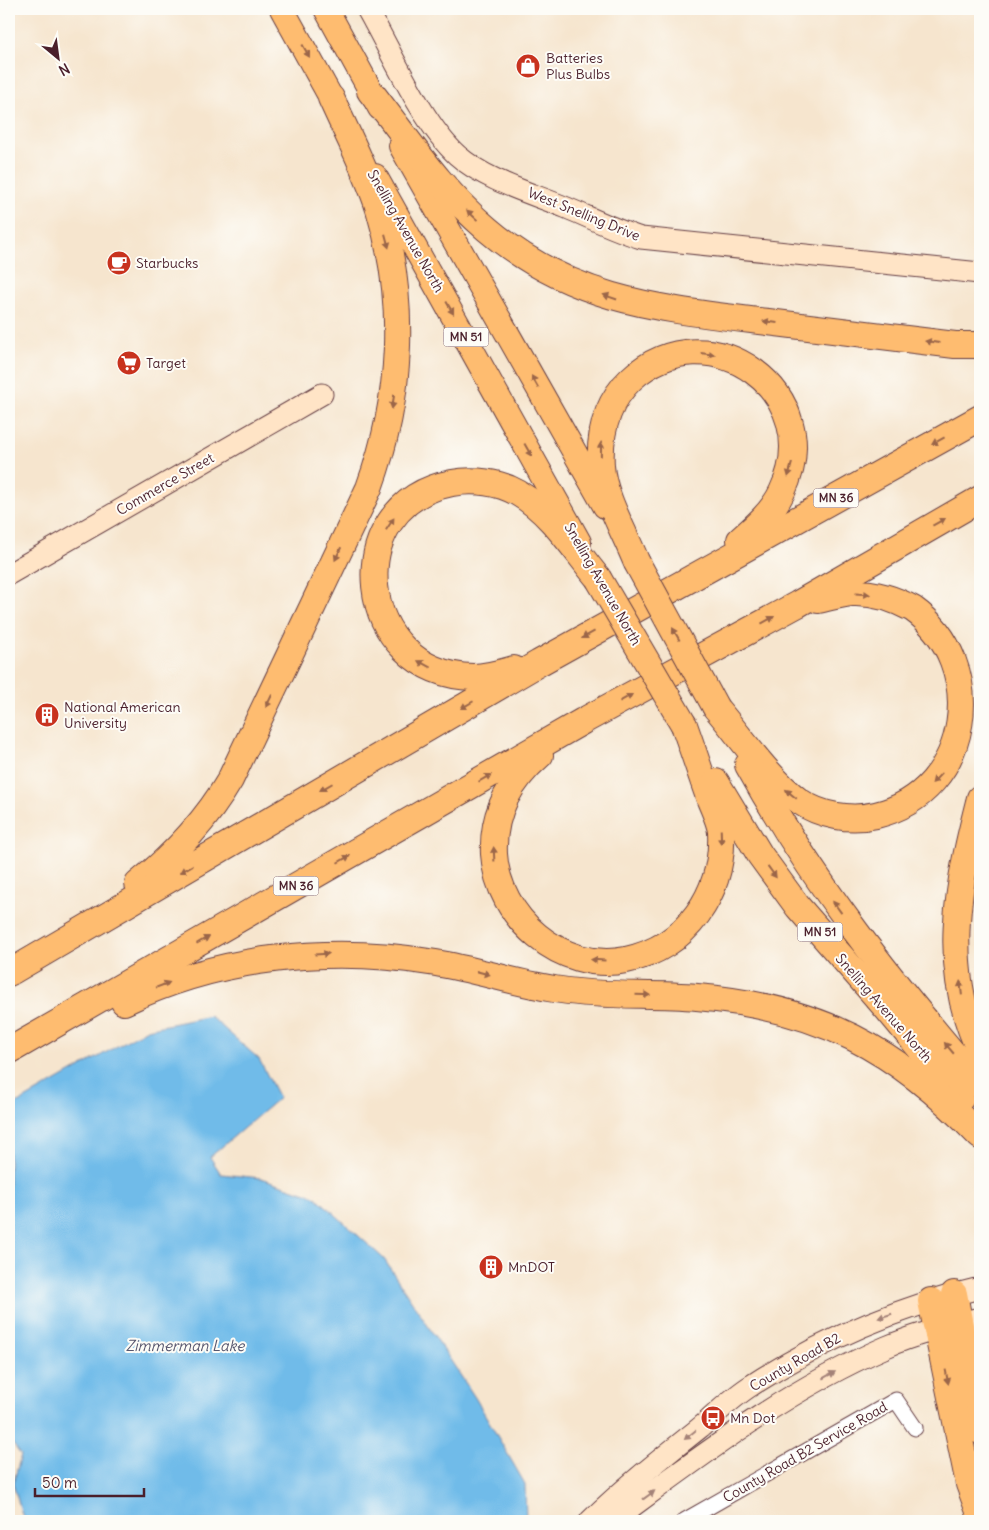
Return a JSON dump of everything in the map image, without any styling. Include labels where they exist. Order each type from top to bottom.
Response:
[{"type":"highway","points":[[370,91],[438,179],[460,204],[516,252],[548,271],[581,287],[616,299],[682,312],[955,345],[980,345]]},
{"type":"highway","points":[[14,970],[130,890],[182,845],[212,808],[234,772],[271,698],[369,488],[379,462],[396,388],[398,356],[396,289],[389,249],[379,210],[331,98]]},
{"type":"highway","points":[[636,562],[605,486],[601,467],[602,430],[607,414],[626,384],[646,367],[660,360],[698,353],[724,356],[750,367],[762,377],[779,398],[792,425],[794,439],[792,465],[782,493],[766,516],[740,541],[692,577]]},
{"type":"highway","name":"MN 36","points":[[14,970],[539,663],[980,418]]},
{"type":"highway","points":[[539,663],[489,676],[473,677],[438,670],[421,663],[405,651],[386,626],[377,606],[373,584],[374,566],[381,540],[389,525],[413,498],[442,485],[461,481],[499,485],[517,492],[533,503],[598,578]]},
{"type":"highway","name":"MN 36","points":[[9,1051],[583,721],[798,604],[980,499]]},
{"type":"highway","name":"Snelling Avenue North","points":[[636,562],[753,775],[812,872],[902,993],[980,1085]]},
{"type":"highway","name":"Snelling Avenue North","points":[[598,578],[760,855],[798,907],[888,1010],[980,1122]]},
{"type":"highway","points":[[716,708],[782,786],[800,801],[816,810],[834,816],[869,817],[888,812],[919,794],[936,780],[949,764],[964,730],[966,690],[962,670],[955,652],[939,630],[923,615],[905,604],[868,594],[850,593],[798,604]]},
{"type":"highway","points":[[583,721],[538,757],[510,788],[496,826],[495,864],[507,902],[520,920],[534,934],[565,952],[584,959],[606,960],[625,960],[645,953],[680,934],[694,920],[713,889],[719,869],[721,830],[684,725]]},
{"type":"highway","points":[[980,798],[963,864],[956,917],[957,959],[963,1006],[980,1051]]},
{"type":"highway","points":[[957,959],[980,872]]},
{"type":"highway","points":[[9,1058],[137,995],[207,971],[301,955],[375,955],[438,963],[516,982],[562,990],[730,1000],[765,1005],[793,1013],[824,1023],[859,1040],[913,1074],[952,1107],[980,1136]]},
{"type":"highway","points":[[942,1297],[959,1323],[980,1431]]},
{"type":"highway","points":[[959,1323],[968,1484],[980,1514]]},
{"type":"main road","name":"Snelling Avenue North","points":[[282,9],[474,350],[598,578]]},
{"type":"main road","name":"Snelling Avenue North","points":[[326,9],[370,91],[636,562]]},
{"type":"street","name":"West Snelling Drive","points":[[368,9],[426,115],[439,133],[457,155],[480,170],[504,182],[619,231],[641,238],[980,273]]},
{"type":"street","name":"Commerce Street","points":[[9,574],[322,394]]},
{"type":"street","name":"County Road B2","points":[[590,1521],[623,1490],[749,1386],[810,1350],[872,1320],[942,1297],[980,1288]]},
{"type":"street","name":"County Road B2","points":[[608,1521],[626,1511],[758,1416],[807,1387],[887,1347],[959,1323]]},
{"type":"street","name":"County Road B2 Service Road","points":[[684,1521],[896,1400],[915,1428]]},
{"type":"water","name":"Zimmerman Lake","points":[[210,1016],[259,1059],[279,1098],[210,1157],[221,1174],[261,1178],[315,1196],[384,1259],[476,1399],[525,1484],[526,1521],[24,1521],[13,1484],[21,1455],[9,1439],[9,1108],[147,1029]]},
{"type":"place","name":"Batteries Plus Bulbs","points":[[528,66]]},
{"type":"place","name":"Starbucks","points":[[119,263]]},
{"type":"place","name":"Target","points":[[129,363]]},
{"type":"place","name":"National American University","points":[[47,715]]},
{"type":"place","name":"MnDOT","points":[[491,1267]]},
{"type":"place","name":"Mn Dot","points":[[713,1418]]}]
